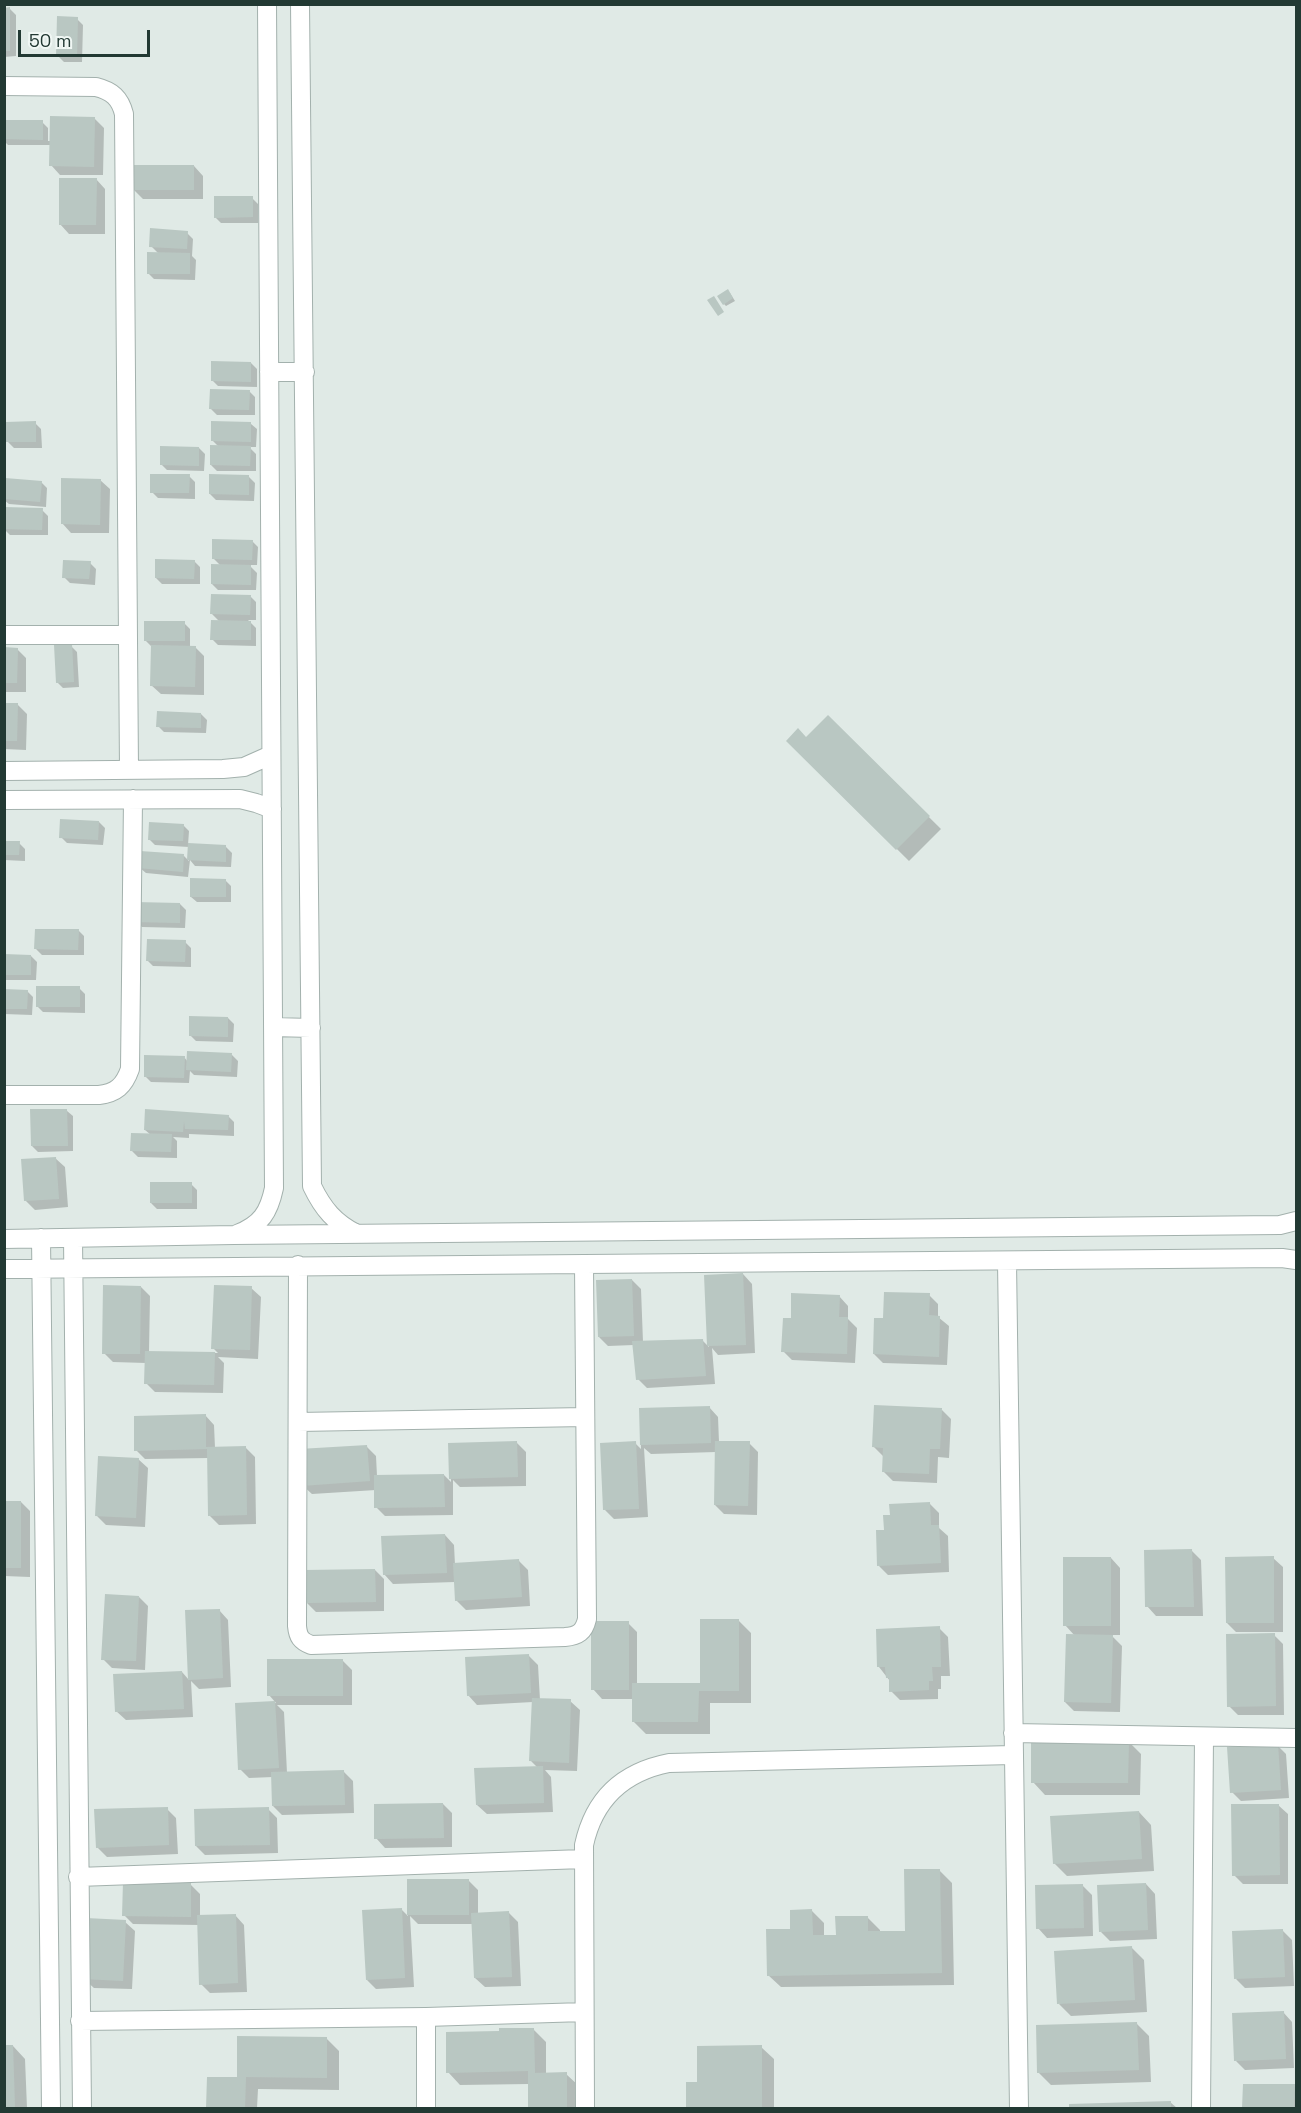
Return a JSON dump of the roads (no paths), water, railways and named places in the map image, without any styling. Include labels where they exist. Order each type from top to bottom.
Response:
[{"type":"street","points":[[234,1235],[250,1229],[262,1218],[271,1204],[274,1188],[267,4]]},
{"type":"street","points":[[300,4],[312,1186],[319,1202],[330,1215],[342,1226],[357,1234]]},
{"type":"street","points":[[4,86],[96,87],[116,96],[122,105],[124,114],[129,770]]},
{"type":"street","points":[[269,372],[305,372]]},
{"type":"street","points":[[4,634],[128,635]]},
{"type":"street","points":[[4,771],[223,769],[244,767],[272,755]]},
{"type":"street","points":[[223,769],[223,799]]},
{"type":"street","points":[[4,1095],[110,1094],[126,1079],[130,1069],[132,799]]},
{"type":"street","points":[[4,800],[223,799],[256,803],[272,809]]},
{"type":"street","points":[[273,1028],[311,1028]]},
{"type":"street","points":[[4,1239],[1280,1225],[1296,1221]]},
{"type":"street","points":[[41,1238],[45,1771],[51,2109]]},
{"type":"street","points":[[73,1238],[82,2109]]},
{"type":"street","points":[[4,1269],[1282,1258],[1296,1260]]},
{"type":"street","points":[[1007,1262],[1020,2109]]},
{"type":"street","points":[[298,1265],[297,1626],[298,1635],[303,1642],[310,1645],[576,1636],[584,1629],[587,1619],[584,1265]]},
{"type":"street","points":[[298,1422],[585,1417]]},
{"type":"street","points":[[1013,1734],[1296,1738]]},
{"type":"street","points":[[1201,2109],[1204,1737]]},
{"type":"street","points":[[585,2109],[583,1859],[587,1831],[599,1806],[618,1785],[642,1770],[669,1763],[1013,1755]]},
{"type":"street","points":[[45,1771],[77,1770]]},
{"type":"street","points":[[78,1877],[583,1859]]},
{"type":"street","points":[[80,2021],[426,2017],[584,2012]]},
{"type":"street","points":[[426,2017],[426,2109]]}]
